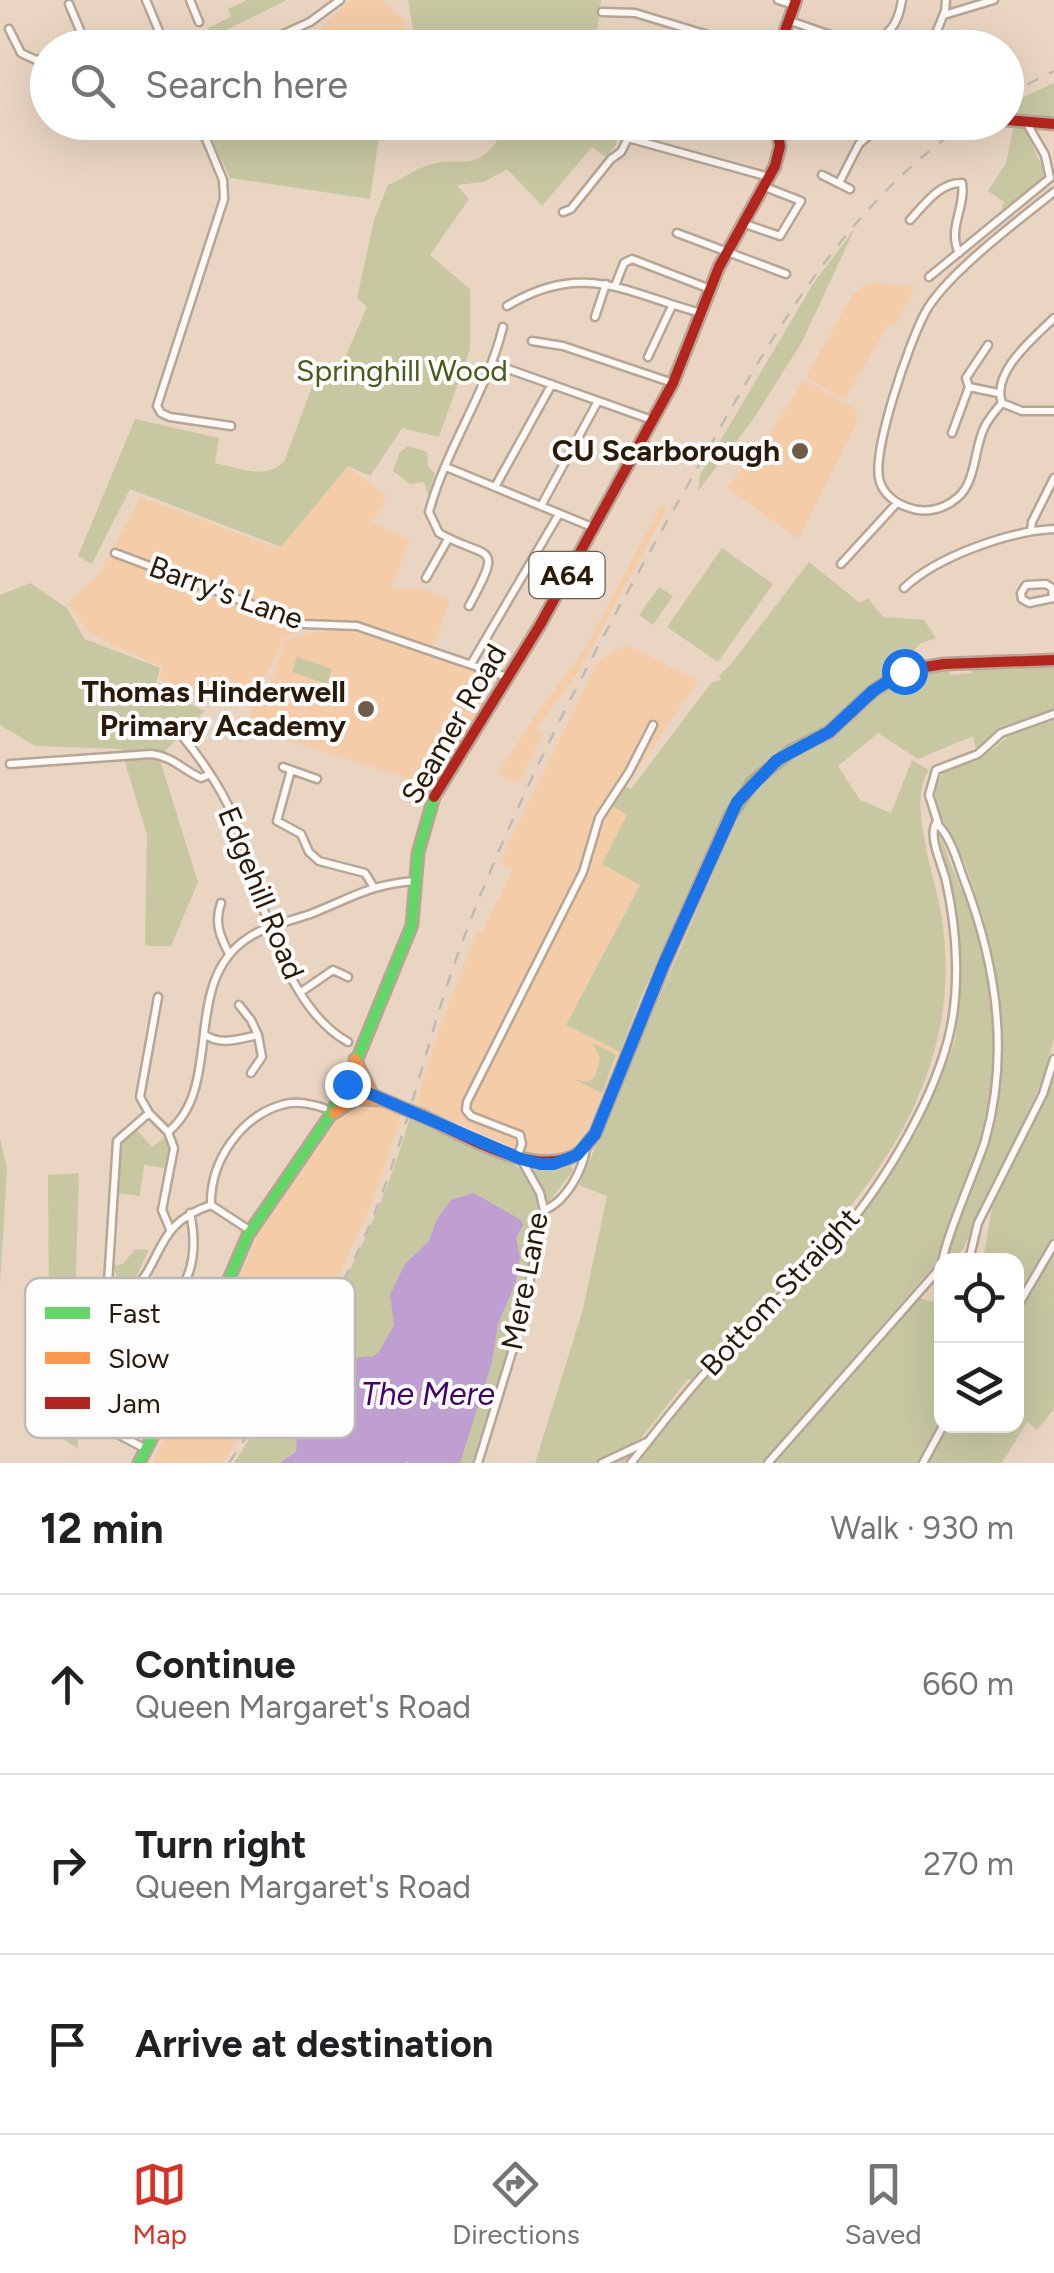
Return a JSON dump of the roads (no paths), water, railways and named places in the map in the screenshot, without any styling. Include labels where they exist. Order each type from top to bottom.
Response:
[{"type":"main road","points":[[786,30],[795,2]]},
{"type":"main road","points":[[1026,122],[1054,124]]},
{"type":"main road","name":"Seamer Road","points":[[230,1278],[250,1231],[347,1084],[410,931],[421,836],[434,798],[509,677],[673,384],[726,253],[779,154],[778,140]]},
{"type":"main road","points":[[347,1084],[519,1158],[554,1164],[577,1155],[595,1134],[663,966],[730,816],[754,782],[777,760],[829,732],[873,691],[904,671],[944,664],[1054,660]]},
{"type":"main road","points":[[356,1058],[366,1086],[378,1098]]},
{"type":"main road","points":[[326,1113],[356,1099],[378,1098]]},
{"type":"main road","name":"Seamer Road","points":[[139,1463],[152,1438]]},
{"type":"street","points":[[146,0],[158,30]]},
{"type":"street","points":[[190,0],[199,22]]},
{"type":"street","points":[[292,30],[340,0]]},
{"type":"street","points":[[778,0],[795,2]]},
{"type":"street","points":[[889,30],[902,0]]},
{"type":"street","points":[[938,30],[946,0]]},
{"type":"street","points":[[944,15],[994,0]]},
{"type":"street","points":[[68,4],[80,30]]},
{"type":"street","points":[[602,12],[634,12],[692,30]]},
{"type":"street","points":[[789,21],[817,30]]},
{"type":"street","points":[[9,28],[22,54],[30,57]]},
{"type":"street","points":[[929,277],[1050,178],[1045,155],[1026,122]]},
{"type":"street","points":[[206,140],[223,180],[224,199],[157,406],[170,417],[231,426]]},
{"type":"street","points":[[563,212],[571,209],[627,140]]},
{"type":"street","points":[[634,140],[766,182],[801,201],[780,236],[744,223]]},
{"type":"street","points":[[839,183],[864,140]]},
{"type":"street","points":[[822,175],[850,189]]},
{"type":"street","points":[[910,220],[946,186],[960,182],[964,188],[953,231],[959,254]]},
{"type":"street","points":[[1002,403],[984,428],[962,496],[934,510],[914,510],[898,503],[880,484],[878,464],[896,390],[923,317],[971,262],[1054,192]]},
{"type":"street","points":[[676,233],[786,274]]},
{"type":"street","points":[[615,286],[624,263],[632,259],[710,289]]},
{"type":"street","points":[[507,306],[558,285],[581,281],[615,286],[701,314]]},
{"type":"street","points":[[595,317],[606,284]]},
{"type":"street","points":[[648,357],[672,306]]},
{"type":"street","points":[[1054,318],[1006,372],[999,393],[1002,403],[1022,412],[1054,411]]},
{"type":"street","points":[[468,606],[490,564],[478,548],[448,538],[432,525],[429,512],[494,364],[502,327]]},
{"type":"street","points":[[532,341],[563,346],[673,384]]},
{"type":"street","points":[[952,432],[969,387],[966,378],[988,345]]},
{"type":"street","points":[[494,364],[652,420]]},
{"type":"street","points":[[495,487],[552,384]]},
{"type":"street","points":[[969,387],[999,393]]},
{"type":"street","points":[[541,506],[598,401]]},
{"type":"street","points":[[446,466],[593,527]]},
{"type":"street","points":[[1031,530],[1054,478]]},
{"type":"street","points":[[840,564],[898,503]]},
{"type":"street","points":[[472,664],[559,514]]},
{"type":"street","points":[[904,588],[926,569],[1031,530],[1054,529]]},
{"type":"street","points":[[426,578],[448,538]]},
{"type":"street","name":"Barry's Lane","points":[[116,552],[304,624],[358,626],[509,677]]},
{"type":"street","points":[[1046,584],[1052,588],[1054,598],[1029,603],[1021,593],[1026,585],[1046,584]]},
{"type":"street","name":"Bottom Straight","points":[[632,1463],[716,1360],[834,1242],[919,1115],[952,1021],[954,949],[946,880],[933,831],[938,823],[928,795],[936,770],[978,754],[1001,732],[1054,714]]},
{"type":"street","name":"Mere Lane","points":[[478,1463],[520,1326],[544,1210],[536,1184],[519,1158],[520,1135],[471,1116],[466,1110],[467,1102],[583,872],[599,818],[653,726]]},
{"type":"street","name":"Edgehill Road","points":[[183,737],[210,774],[234,820],[270,927],[301,992],[318,1016],[348,1042],[356,1058]]},
{"type":"street","points":[[10,764],[150,754],[173,759],[202,778],[210,774]]},
{"type":"street","points":[[316,779],[287,769],[277,821],[301,834],[318,862],[365,873],[373,886]]},
{"type":"street","points":[[938,823],[966,885],[994,987],[998,1017],[993,1112],[943,1253]]},
{"type":"street","points":[[168,1132],[180,1122],[192,1095],[210,993],[229,954],[250,936],[373,886],[417,881]]},
{"type":"street","points":[[221,902],[216,917],[229,954]]},
{"type":"street","points":[[301,992],[332,970],[348,977]]},
{"type":"street","points":[[158,997],[140,1097],[168,1132],[174,1148],[162,1210],[170,1229]]},
{"type":"street","points":[[239,1005],[258,1035],[262,1057],[251,1073]]},
{"type":"street","points":[[204,1034],[220,1040],[258,1035]]},
{"type":"street","points":[[348,1042],[364,1038]]},
{"type":"street","points":[[971,1253],[977,1227],[1043,1094],[1054,1059]]},
{"type":"street","points":[[210,1205],[216,1166],[238,1135],[274,1108],[288,1103],[308,1103],[326,1113]]},
{"type":"street","points":[[108,1278],[117,1142],[149,1113]]},
{"type":"street","points":[[544,1210],[564,1195],[586,1148]]},
{"type":"street","points":[[142,1278],[170,1229],[190,1213],[210,1205]]},
{"type":"street","points":[[210,1205],[250,1231]]},
{"type":"street","points":[[188,1278],[194,1248],[190,1213]]},
{"type":"street","points":[[1024,1295],[1054,1244]]},
{"type":"street","points":[[768,1463],[934,1275]]},
{"type":"street","points":[[923,1463],[938,1433]]},
{"type":"street","points":[[125,1438],[146,1449]]},
{"type":"street","points":[[602,1463],[648,1442]]},
{"type":"water","name":"The Mere","points":[[474,1193],[521,1220],[523,1225],[516,1238],[520,1257],[516,1282],[498,1324],[492,1362],[460,1463],[280,1463],[296,1452],[297,1438],[355,1438],[355,1359],[379,1352],[394,1325],[390,1295],[405,1264],[429,1241],[437,1219],[451,1200]]},
{"type":"railway","points":[[1024,86],[1054,71]]},
{"type":"railway","points":[[344,1278],[382,1195],[448,983],[483,889],[534,774],[620,605],[741,391],[804,291],[877,200],[945,140]]},
{"type":"railway","points":[[229,1463],[245,1438]]},
{"type":"place","name":"CU Scarborough","points":[[800,451]]},
{"type":"place","name":"Thomas Hinderwell Primary Academy","points":[[366,709]]},
{"type":"park label","name":"Springhill Wood","points":[[402,371]]}]
